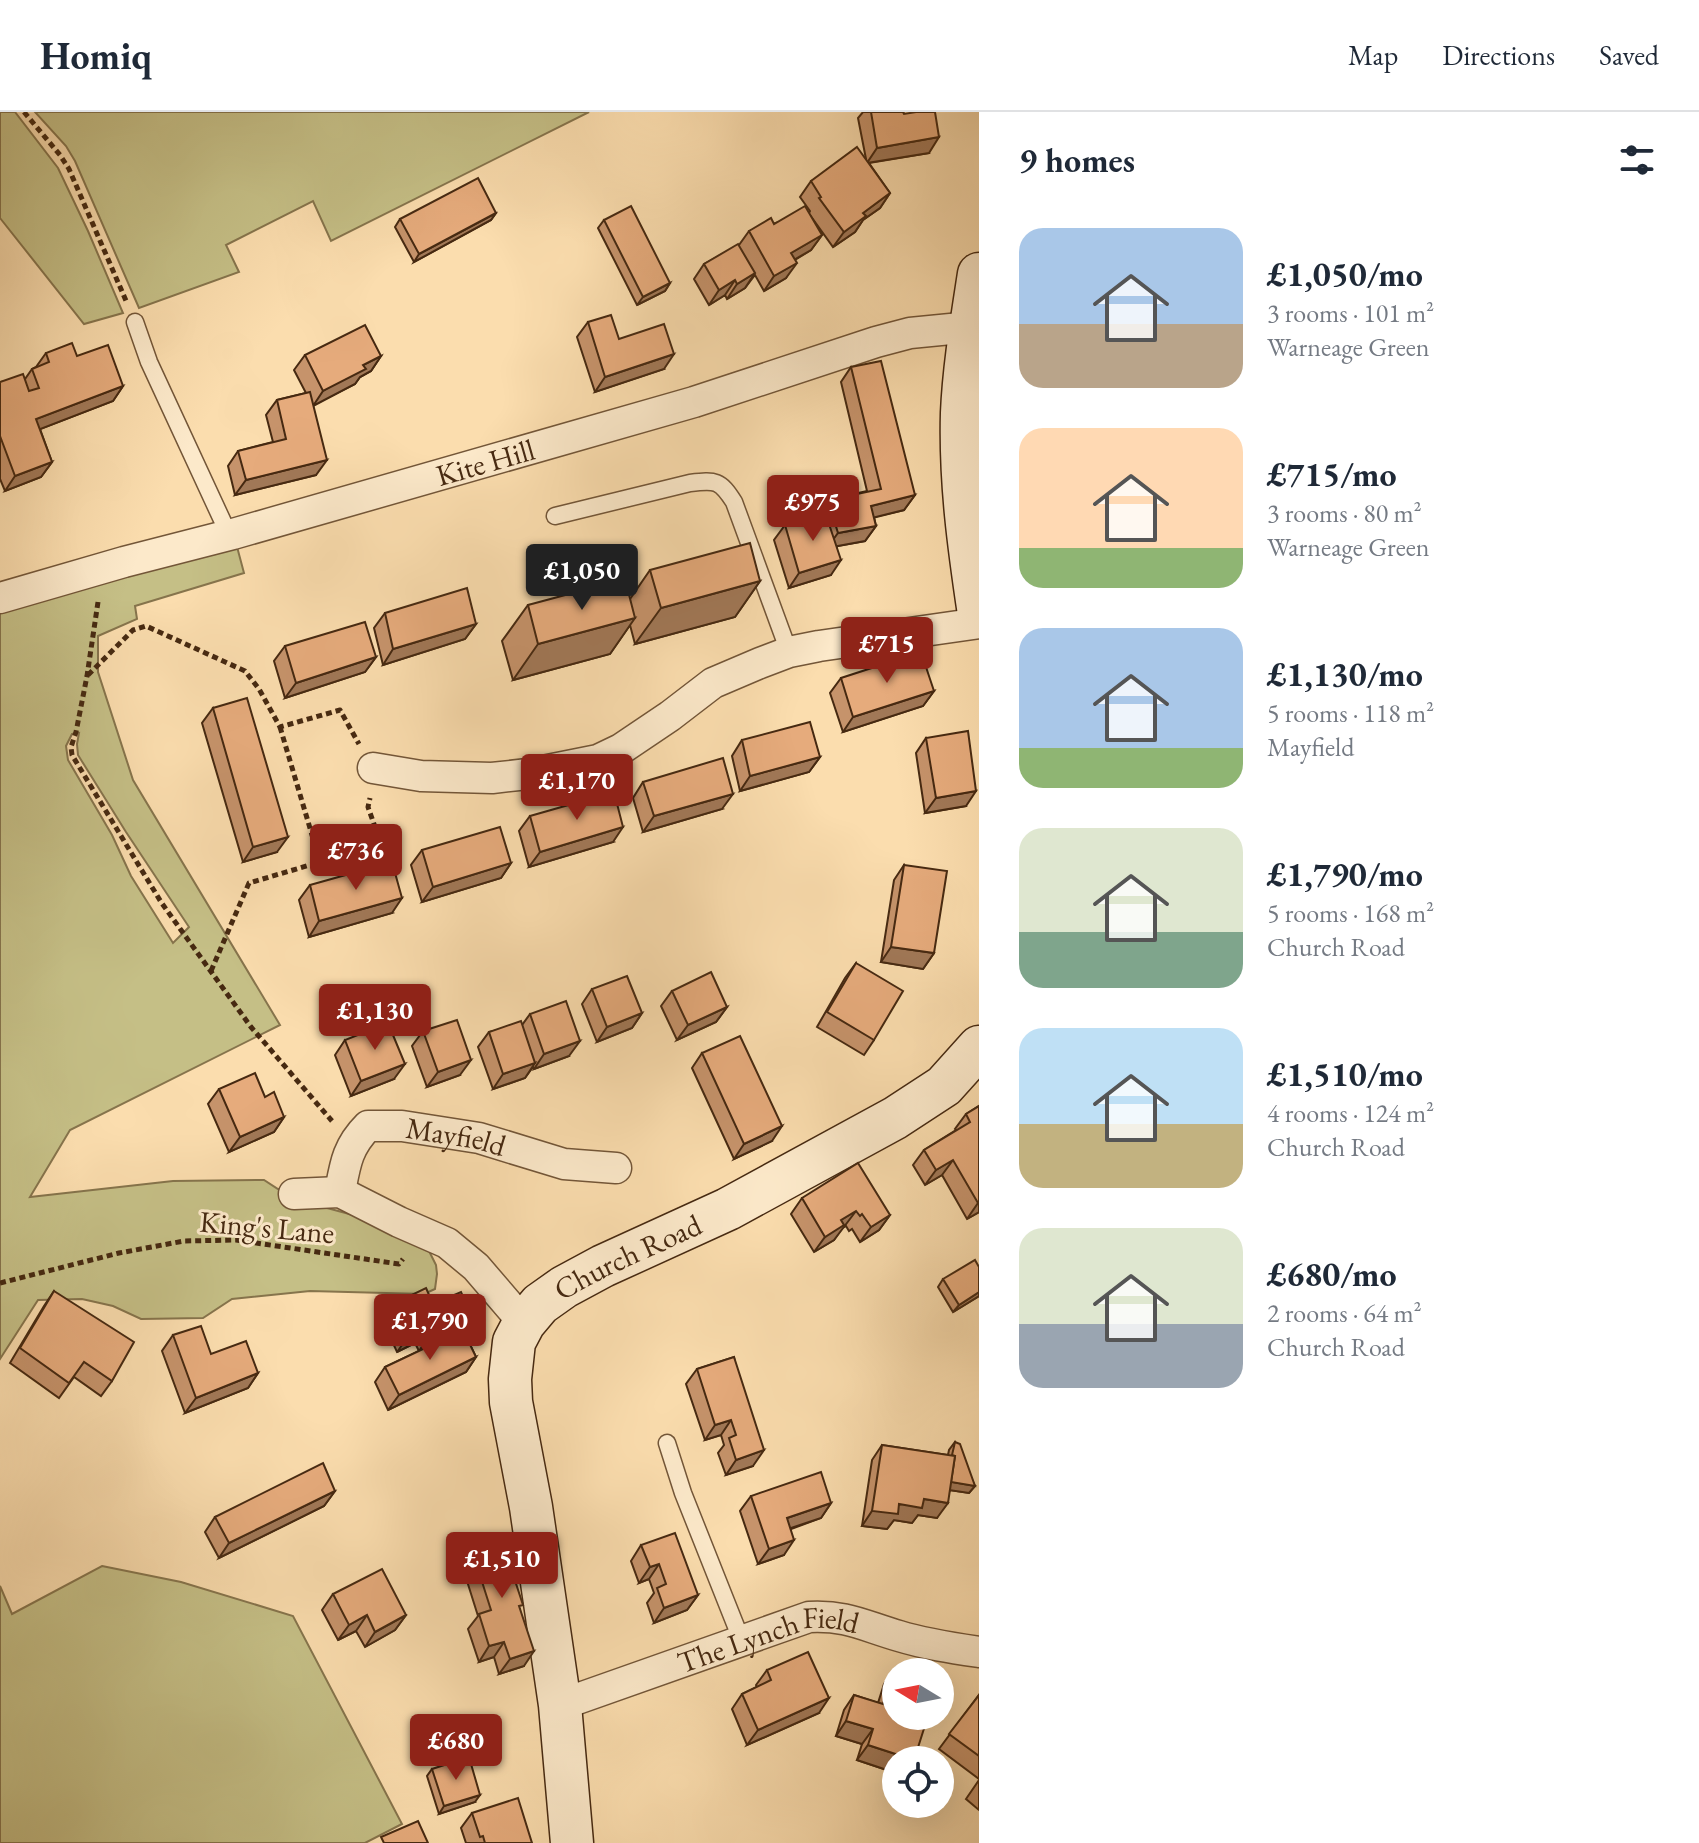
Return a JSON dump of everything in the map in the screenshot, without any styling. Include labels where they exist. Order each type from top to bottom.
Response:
[{"type":"street","points":[[979,274],[962,411],[965,512],[979,614]]},
{"type":"street","name":"Kite Hill","points":[[0,598],[694,402],[876,342],[910,333],[971,327]]},
{"type":"street","points":[[373,768],[421,776],[492,778],[598,760],[621,749],[713,683],[789,652],[979,623]]},
{"type":"street","name":"Church Road","points":[[572,1843],[560,1705],[531,1507],[511,1402],[514,1342],[524,1323],[540,1304],[564,1287],[728,1209],[895,1118],[944,1086],[979,1047]]},
{"type":"street","name":"Mayfield","points":[[355,1139],[368,1126],[402,1126],[479,1138],[564,1164],[616,1168]]},
{"type":"street","points":[[340,1192],[355,1139]]},
{"type":"street","points":[[294,1194],[340,1192],[447,1243],[476,1267],[524,1323]]},
{"type":"street","name":"The Lynch Field","points":[[560,1705],[809,1617],[828,1616],[860,1622],[901,1637],[979,1652]]},
{"type":"lane","points":[[135,322],[149,362],[229,535]]},
{"type":"lane","points":[[555,516],[690,483],[712,480],[724,486],[734,502],[789,652]]},
{"type":"lane","points":[[667,1443],[683,1493],[741,1639]]},
{"type":"path","points":[[24,112],[69,169],[135,322]]},
{"type":"path","points":[[99,595],[72,755],[161,902],[251,1027],[327,1116],[355,1139]]},
{"type":"path","points":[[87,676],[133,630],[146,626],[245,671],[280,727],[320,862]]},
{"type":"path","points":[[210,971],[249,883],[381,844],[368,807],[373,768],[340,710],[280,727]]},
{"type":"path","name":"King's Lane","points":[[0,1283],[119,1253],[184,1241],[236,1240],[399,1264],[424,1233]]},
{"type":"shaded area","points":[[0,112],[15,112],[58,168],[123,313],[84,324],[0,218]]},
{"type":"shaded area","points":[[35,112],[589,112],[331,241],[313,201],[226,245],[239,272],[139,308],[75,161],[66,146]]},
{"type":"shaded area","points":[[236,543],[244,573],[135,606],[137,619],[98,636],[98,672],[133,780],[280,1025],[70,1130],[30,1197],[173,1181],[264,1180],[316,1205],[390,1225],[428,1249],[436,1265],[435,1289],[424,1294],[310,1291],[232,1299],[203,1318],[141,1319],[113,1306],[82,1299],[38,1300],[0,1359],[0,610]],"holes":[[[79,733],[78,755],[189,927],[173,943],[131,876],[112,835],[68,760],[66,746],[72,734]]]},
{"type":"shaded area","points":[[102,1566],[181,1582],[293,1616],[402,1824],[365,1843],[0,1843],[0,1586],[12,1614]]},
{"type":"building","points":[[871,112],[935,112],[939,137],[877,148]]},
{"type":"building","points":[[857,147],[890,193],[844,232],[819,198],[811,181]]},
{"type":"building","points":[[478,178],[496,213],[419,254],[400,219]]},
{"type":"building","points":[[631,206],[670,283],[643,297],[604,220]]},
{"type":"building","points":[[805,206],[822,235],[791,253],[797,263],[774,276],[749,231],[771,218],[774,224]]},
{"type":"building","points":[[738,244],[755,273],[719,290],[704,264]]},
{"type":"building","points":[[611,315],[619,339],[664,324],[674,354],[605,377],[588,322]]},
{"type":"building","points":[[365,325],[381,356],[363,365],[366,369],[323,391],[305,355]]},
{"type":"building","points":[[72,343],[77,356],[108,345],[123,386],[36,419],[52,462],[15,476],[0,436],[0,382],[23,374],[29,391],[39,388],[32,369],[49,362],[46,353]]},
{"type":"building","points":[[881,361],[915,495],[871,506],[876,526],[838,533],[828,500],[881,489],[851,367]]},
{"type":"building","points":[[310,392],[327,460],[246,480],[238,451],[286,439],[277,400]]},
{"type":"building","points":[[825,512],[841,560],[799,573],[785,525]]},
{"type":"building","points":[[750,543],[760,581],[661,608],[650,570]]},
{"type":"building","points":[[625,579],[635,618],[538,644],[528,605]]},
{"type":"building","points":[[467,588],[476,624],[393,649],[385,613]]},
{"type":"building","points":[[365,622],[376,657],[296,683],[285,646]]},
{"type":"building","points":[[921,652],[934,691],[853,717],[841,678]]},
{"type":"building","points":[[247,698],[288,837],[253,847],[213,708]]},
{"type":"building","points":[[810,722],[820,757],[750,776],[742,740]]},
{"type":"building","points":[[968,731],[976,791],[936,798],[926,738]]},
{"type":"building","points":[[723,758],[733,794],[654,816],[643,782]]},
{"type":"building","points":[[614,792],[623,827],[540,852],[530,816]]},
{"type":"building","points":[[500,827],[511,863],[433,887],[422,850]]},
{"type":"building","points":[[392,862],[402,898],[319,921],[310,885]]},
{"type":"building","points":[[904,865],[947,871],[934,953],[891,947]]},
{"type":"building","points":[[856,963],[903,991],[874,1040],[827,1012]]},
{"type":"building","points":[[711,972],[727,1007],[688,1025],[672,991]]},
{"type":"building","points":[[627,976],[642,1013],[607,1027],[592,989]]},
{"type":"building","points":[[566,1001],[580,1041],[544,1054],[530,1014]]},
{"type":"building","points":[[457,1020],[471,1060],[438,1072],[423,1031]]},
{"type":"building","points":[[521,1021],[535,1063],[503,1074],[489,1032]]},
{"type":"building","points":[[388,1023],[405,1064],[361,1081],[345,1040]]},
{"type":"building","points":[[740,1036],[782,1126],[744,1144],[702,1053]]},
{"type":"building","points":[[255,1073],[265,1097],[274,1092],[284,1117],[240,1137],[219,1089]]},
{"type":"building","points":[[979,1106],[978,1203],[953,1160],[936,1170],[924,1150],[970,1122],[966,1114]]},
{"type":"building","points":[[858,1163],[890,1215],[871,1227],[856,1211],[841,1220],[844,1225],[825,1237],[802,1198]]},
{"type":"building","points":[[975,1260],[979,1267],[979,1292],[959,1305],[943,1279]]},
{"type":"building","points":[[426,1288],[433,1304],[461,1292],[472,1317],[429,1336],[426,1328],[408,1337],[393,1304]]},
{"type":"building","points":[[54,1291],[134,1342],[112,1381],[84,1362],[69,1383],[20,1348]]},
{"type":"building","points":[[201,1326],[211,1354],[246,1341],[258,1373],[196,1398],[173,1335]]},
{"type":"building","points":[[463,1330],[476,1357],[399,1395],[385,1367]]},
{"type":"building","points":[[734,1357],[764,1450],[736,1460],[729,1438],[736,1435],[731,1420],[715,1425],[697,1369]]},
{"type":"building","points":[[955,1442],[960,1444],[975,1486],[951,1482]]},
{"type":"building","points":[[882,1445],[955,1456],[948,1503],[924,1499],[922,1508],[899,1504],[898,1514],[872,1511]]},
{"type":"building","points":[[323,1463],[335,1491],[229,1543],[215,1517]]},
{"type":"building","points":[[821,1472],[831,1503],[787,1518],[794,1540],[769,1549],[751,1496]]},
{"type":"building","points":[[675,1533],[698,1595],[664,1608],[657,1588],[666,1584],[659,1564],[650,1567],[641,1545]]},
{"type":"building","points":[[501,1538],[534,1651],[510,1659],[504,1642],[489,1646],[479,1614],[491,1610],[471,1547]]},
{"type":"building","points":[[382,1569],[406,1615],[375,1632],[367,1615],[349,1625],[333,1594]]},
{"type":"building","points":[[808,1652],[829,1698],[758,1730],[742,1694],[771,1680],[767,1670]]},
{"type":"building","points":[[854,1695],[882,1704],[882,1730],[924,1730],[918,1746],[882,1746],[882,1750],[868,1745],[873,1729],[846,1721]]},
{"type":"building","points":[[979,1695],[979,1756],[949,1734]]},
{"type":"building","points":[[469,1757],[480,1795],[444,1806],[432,1769]]},
{"type":"building","points":[[518,1798],[532,1843],[485,1843],[472,1813]]},
{"type":"building","points":[[418,1821],[428,1843],[384,1843],[381,1837]]}]
